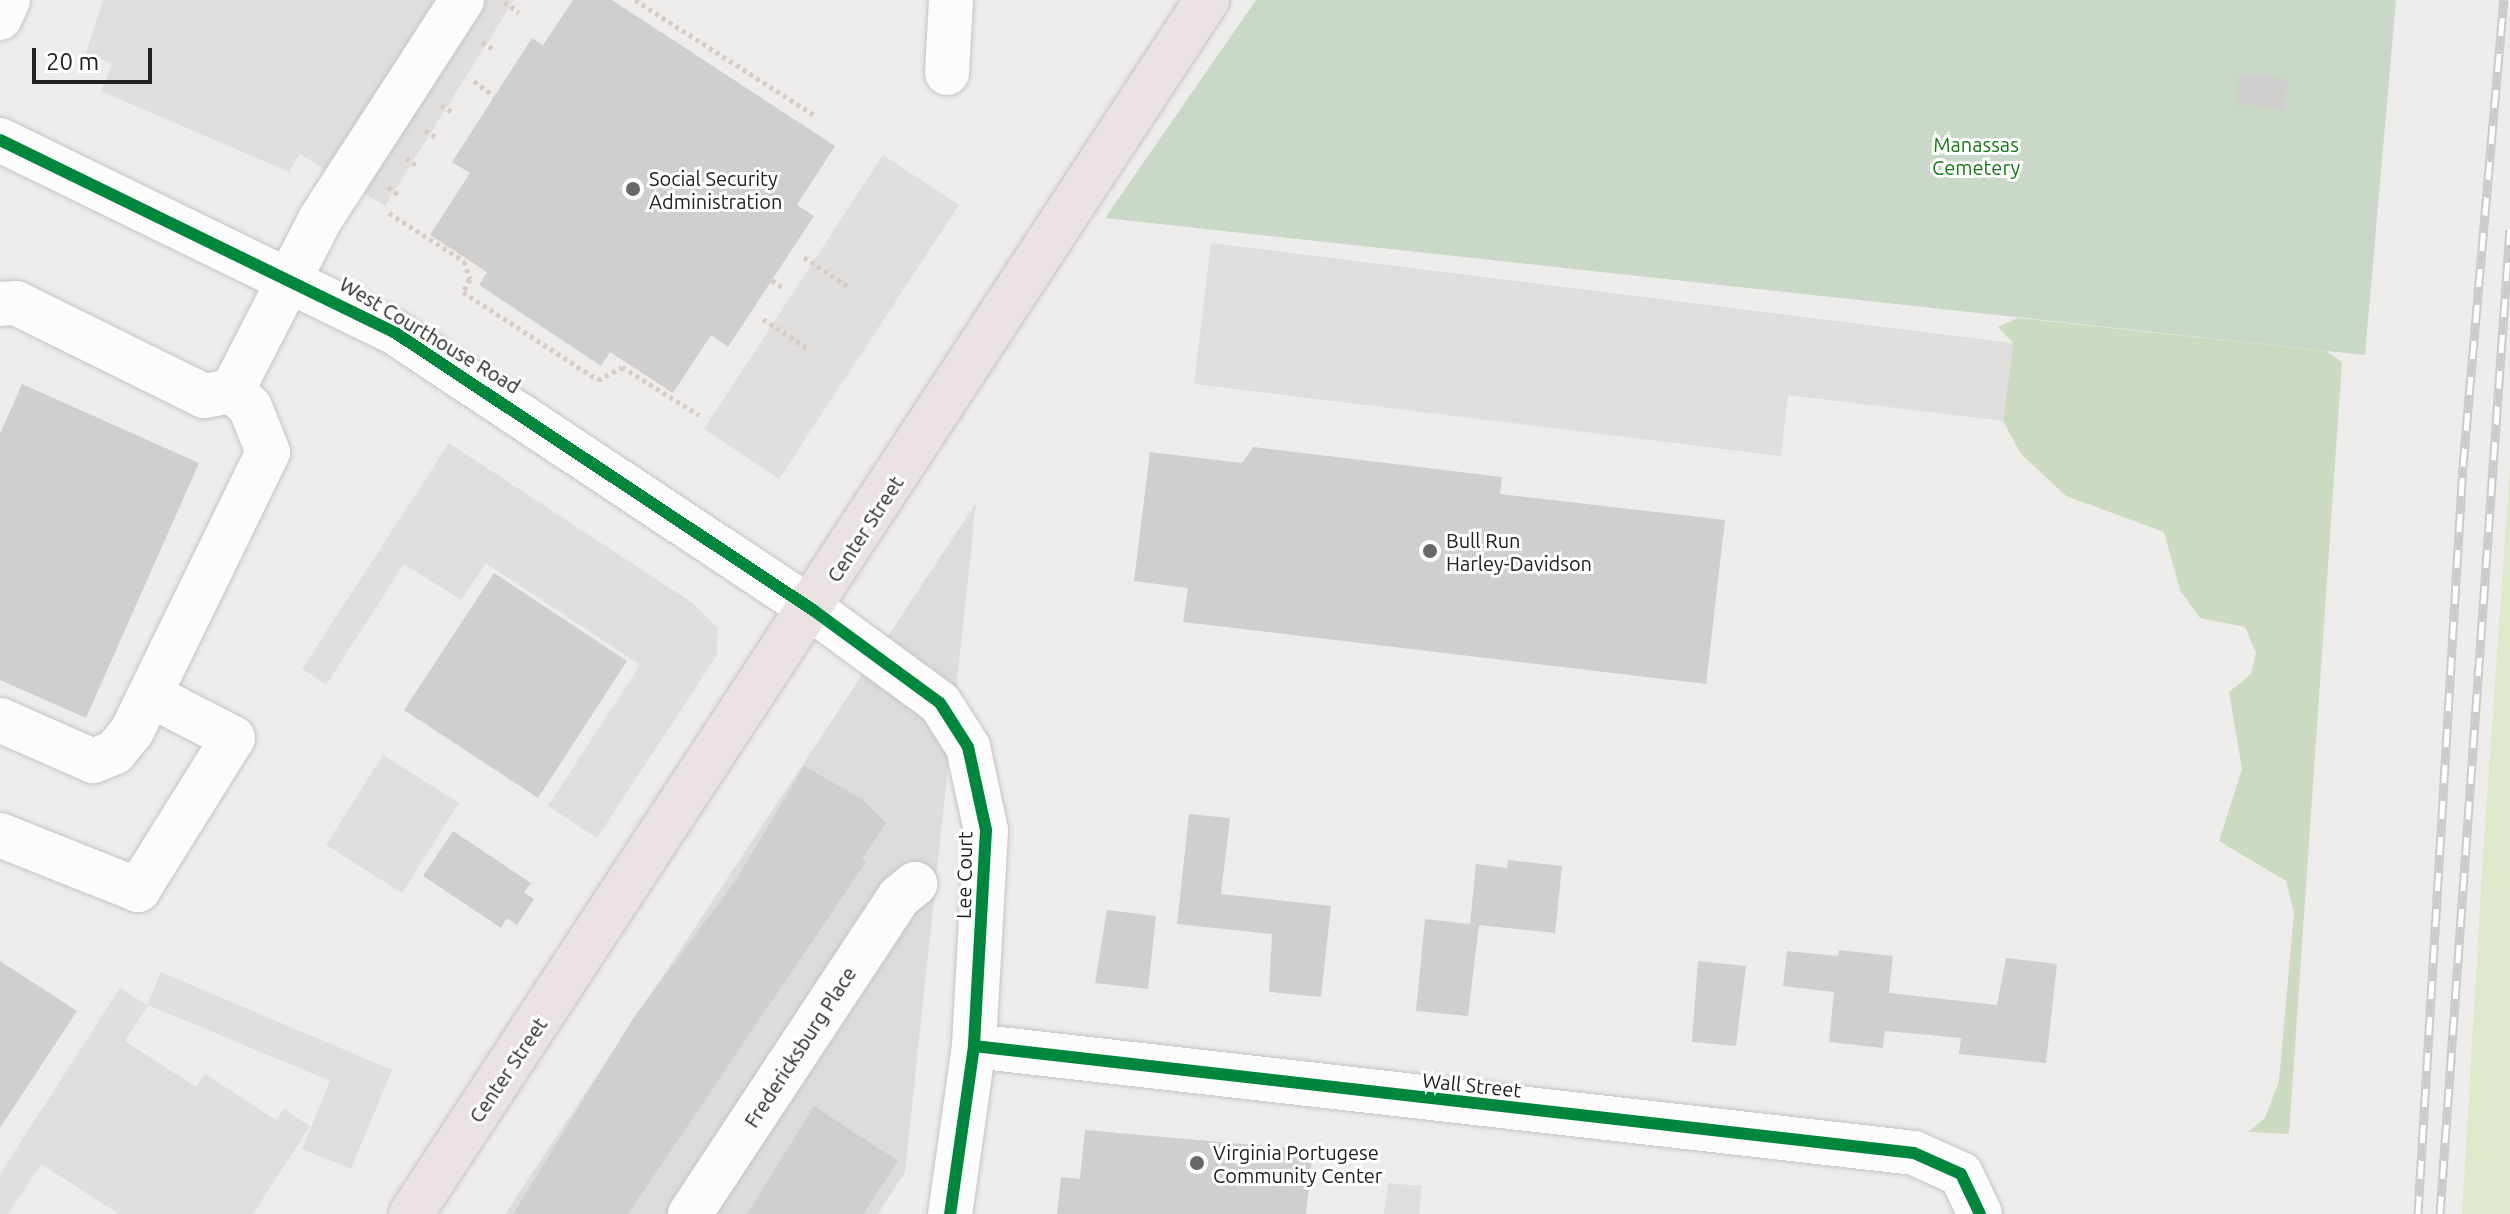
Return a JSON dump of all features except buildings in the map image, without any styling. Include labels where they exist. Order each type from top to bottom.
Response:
[{"type":"highway","name":"Center Street","points":[[411,1214],[813,610],[1207,0]]},
{"type":"street","points":[[0,18],[8,0]]},
{"type":"street","points":[[232,391],[321,218],[462,0]]},
{"type":"street","points":[[947,73],[951,0]]},
{"type":"street","name":"West Courthouse Road","points":[[0,140],[292,277],[456,371],[813,610]]},
{"type":"street","points":[[0,304],[16,303],[204,396],[232,391]]},
{"type":"street","points":[[0,720],[93,761],[115,752],[150,695],[268,452],[250,407],[232,391]]},
{"type":"street","name":"Lee Court","points":[[813,610],[922,686],[958,724],[968,747],[986,830],[974,1046],[950,1214]]},
{"type":"street","points":[[0,835],[138,890],[233,738],[150,695]]},
{"type":"street","name":"Fredericksburg Place","points":[[690,1214],[899,897],[915,884]]},
{"type":"street","name":"Wall Street","points":[[974,1046],[1914,1153],[1961,1174],[1980,1214]]},
{"type":"path","points":[[501,0],[519,12]]},
{"type":"path","points":[[635,0],[814,115]]},
{"type":"path","points":[[474,81],[494,96]]},
{"type":"path","points":[[389,213],[464,261],[470,279],[463,292],[475,300],[598,380],[622,367],[699,415]]},
{"type":"path","points":[[804,257],[850,288]]},
{"type":"path","points":[[772,280],[783,288]]},
{"type":"path","points":[[763,319],[810,350]]},
{"type":"shaded area","points":[[103,0],[514,0],[385,206],[300,154],[289,172],[101,91],[112,64],[86,53]]},
{"type":"shaded area","points":[[883,155],[959,205],[779,479],[704,429]]},
{"type":"shaded area","points":[[1211,243],[2013,343],[2003,421],[1788,395],[1781,456],[1194,384]]},
{"type":"shaded area","points":[[449,443],[694,604],[718,628],[717,655],[597,838],[548,806],[640,665],[486,563],[461,600],[404,564],[326,685],[302,669]]},
{"type":"shaded area","points":[[976,503],[905,1172],[878,1214],[505,1214]]},
{"type":"shaded area","points":[[383,755],[459,803],[402,893],[326,845]]},
{"type":"shaded area","points":[[161,972],[392,1070],[351,1169],[302,1149],[330,1081],[148,1005],[125,1041],[196,1087],[205,1074],[276,1120],[284,1109],[310,1126],[253,1214],[119,1214],[41,1164],[8,1214],[0,1214],[0,1174],[120,988],[147,1005]]},
{"type":"shaded area","points":[[1388,1183],[1422,1186],[1419,1214],[1384,1214]]},
{"type":"green space","name":"Manassas Cemetery","points":[[1256,0],[2396,0],[2365,355],[1105,218]]},
{"type":"green space","points":[[2018,318],[2326,351],[2342,362],[2289,1134],[2248,1132],[2265,1118],[2279,1081],[2294,912],[2286,881],[2219,841],[2242,769],[2229,692],[2251,674],[2256,653],[2245,627],[2200,618],[2180,590],[2164,532],[2066,496],[2021,454],[2003,421],[2013,343],[1998,327]]},
{"type":"green space","points":[[2510,467],[2510,1214],[2462,1214],[2483,854]]},
{"type":"railway","points":[[2418,1214],[2463,466],[2504,0]]},
{"type":"railway","points":[[2440,1214],[2510,229]]},
{"type":"cycle path","points":[[0,140],[394,332],[813,610],[940,703],[968,747],[986,830],[974,1046],[950,1214]]},
{"type":"cycle path","points":[[974,1046],[1914,1153],[1961,1174],[1980,1214]]},
{"type":"place","name":"Social Security Administration","points":[[633,189]]},
{"type":"place","name":"Bull Run Harley-Davidson","points":[[1430,551]]},
{"type":"place","name":"Virginia Portugese Community Center","points":[[1197,1163]]}]
